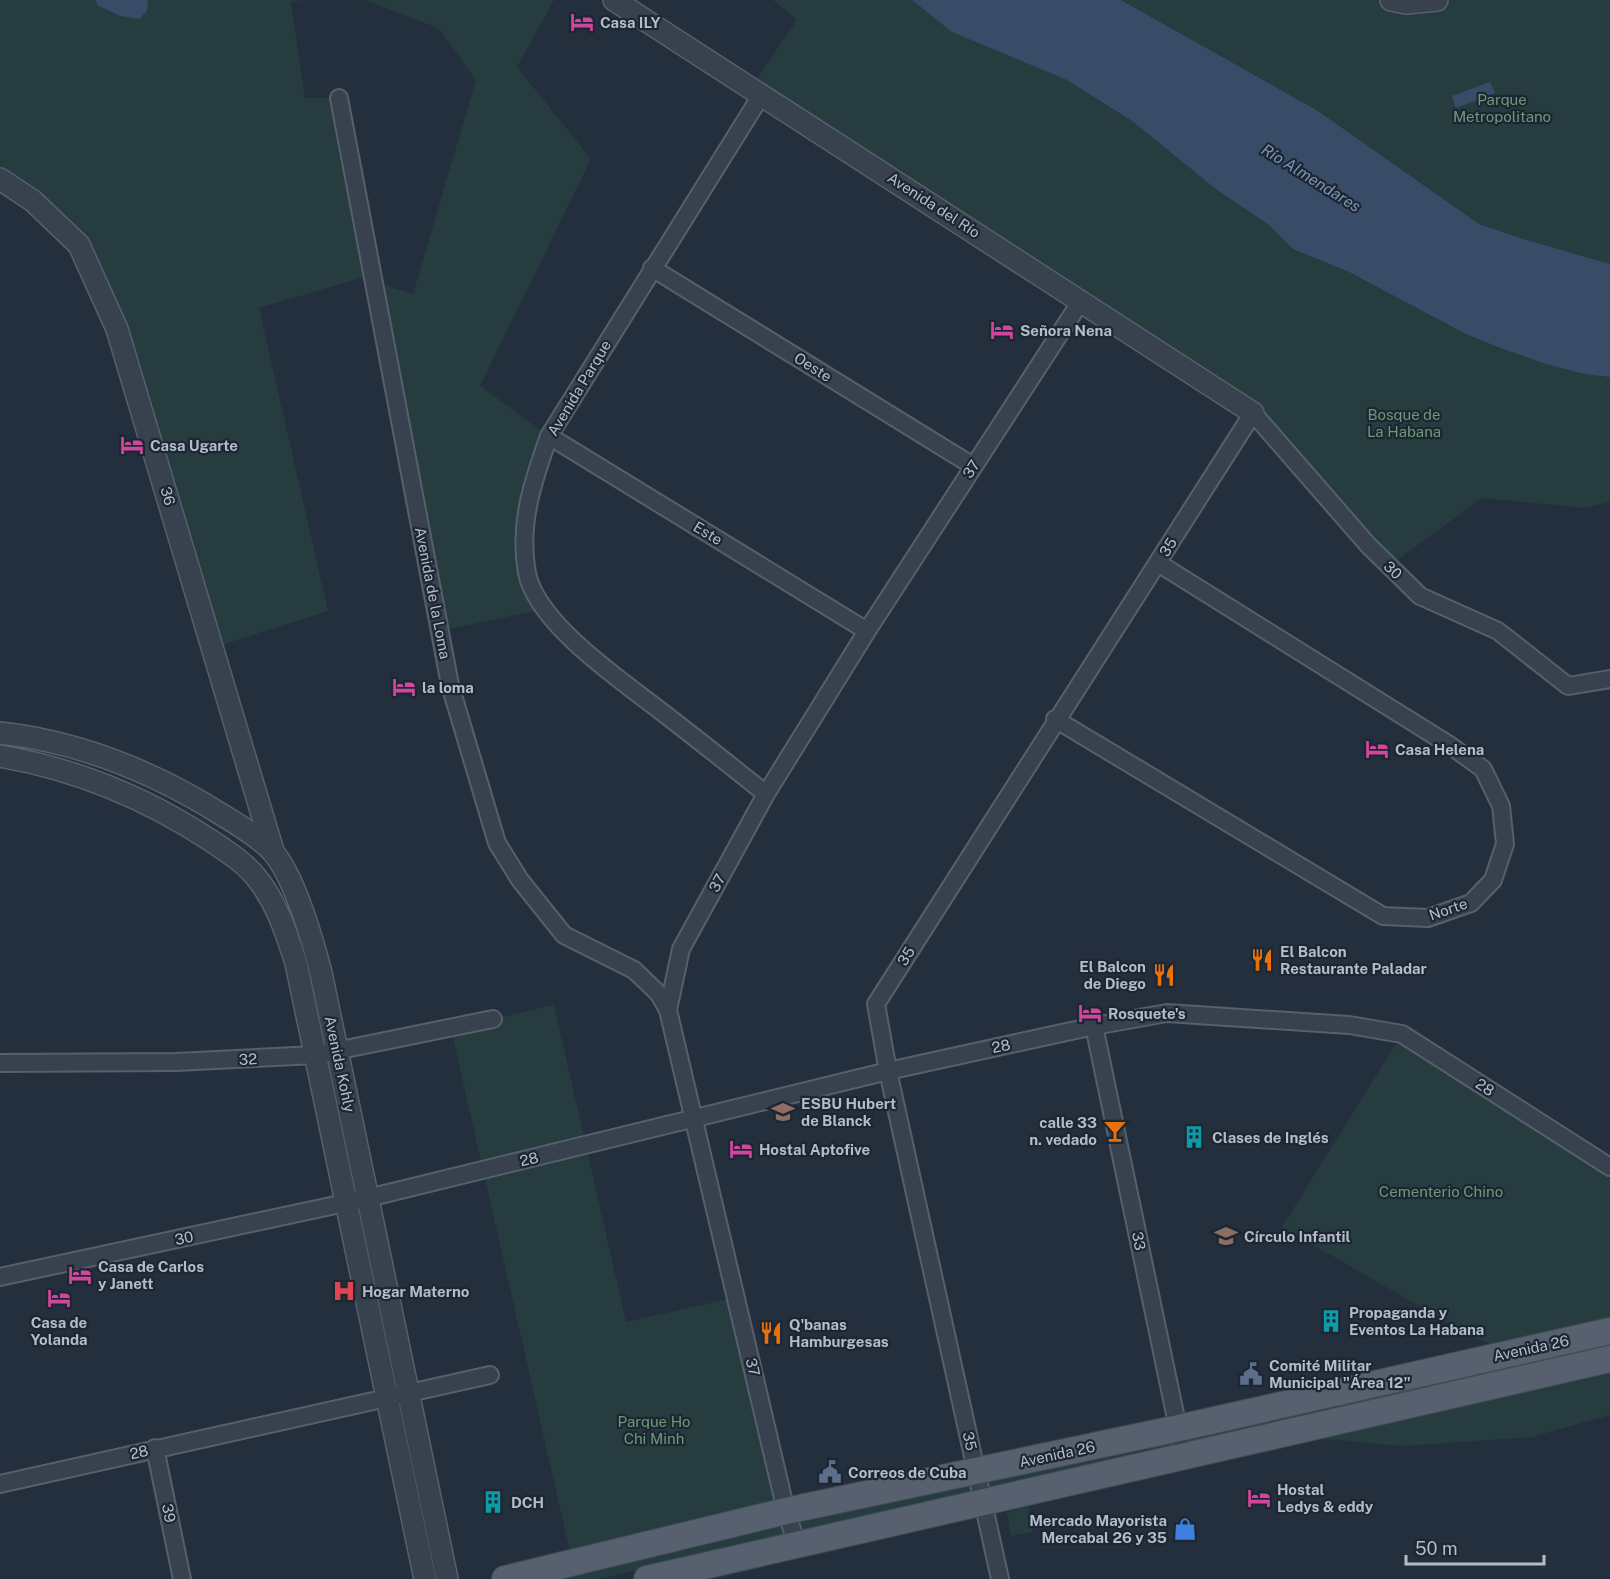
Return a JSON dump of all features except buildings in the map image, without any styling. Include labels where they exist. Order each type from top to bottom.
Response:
[{"type":"main road","name":"Avenida 26","points":[[505,1579],[786,1511],[1179,1428],[1610,1331]]},
{"type":"main road","name":"Avenida 26","points":[[647,1579],[1610,1359]]},
{"type":"street","name":"Avenida del Río","points":[[614,0],[1253,413]]},
{"type":"street","points":[[1390,0],[1406,3],[1437,0]]},
{"type":"street","name":"Avenida Parque","points":[[762,94],[549,436],[529,491],[523,535],[527,576],[544,609],[563,631],[594,659],[766,794]]},
{"type":"street","name":"Avenida de la Loma","points":[[339,98],[450,685],[497,843],[520,880],[564,935],[634,970],[659,994],[668,1010]]},
{"type":"street","name":"36","points":[[0,180],[33,201],[79,245],[117,329],[273,851]]},
{"type":"street","name":"Oeste","points":[[652,268],[973,466]]},
{"type":"street","name":"37","points":[[797,1544],[786,1511],[668,1010],[681,949],[766,794],[867,631],[1081,301]]},
{"type":"street","name":"35","points":[[1000,1579],[888,1071],[876,1004],[1055,719],[1253,413]]},
{"type":"street","name":"30","points":[[1253,413],[1368,545],[1420,596],[1498,631],[1568,686],[1610,679]]},
{"type":"street","name":"Este","points":[[549,436],[867,631]]},
{"type":"street","name":"Norte","points":[[1055,719],[1383,916],[1428,918],[1471,903],[1493,880],[1505,844],[1501,806],[1483,769],[1451,746],[1158,563]]},
{"type":"street","name":"Avenida Kohly","points":[[0,733],[48,741],[106,757],[166,783],[244,828],[273,851],[285,872],[313,944],[336,1051],[387,1398],[425,1579]]},
{"type":"street","name":"Avenida Kohly","points":[[0,756],[42,764],[95,780],[153,807],[235,858],[255,875],[279,912],[296,963],[316,1055],[409,1393],[447,1579]]},
{"type":"street","points":[[95,780],[106,757]]},
{"type":"street","points":[[235,858],[256,795]]},
{"type":"street","name":"28","points":[[358,1201],[888,1071],[1094,1026],[1167,1013],[1349,1026],[1402,1034],[1610,1167]]},
{"type":"street","name":"32","points":[[0,1063],[176,1062],[316,1055],[493,1019]]},
{"type":"street","name":"33","points":[[1094,1026],[1184,1457]]},
{"type":"street","name":"30","points":[[0,1277],[358,1201]]},
{"type":"street","name":"28","points":[[0,1484],[490,1375]]},
{"type":"street","name":"39","points":[[155,1448],[182,1579]]},
{"type":"green space","points":[[0,0],[303,0],[291,2],[305,98],[339,98],[368,276],[259,308],[328,611],[212,648],[79,245],[0,179]]},
{"type":"green space","points":[[365,0],[554,0],[517,67],[591,159],[480,386],[549,436],[523,535],[544,609],[440,631],[377,283],[413,294],[476,80],[438,28]]},
{"type":"green space","name":"Bosque de La Habana","points":[[773,0],[912,0],[953,32],[1067,80],[1132,121],[1217,190],[1269,225],[1293,249],[1349,272],[1462,332],[1495,346],[1546,364],[1584,374],[1610,377],[1610,502],[1585,508],[1482,498],[1389,566],[1253,413],[751,87],[797,20]]},
{"type":"green space","name":"Parque Metropolitano","points":[[1121,0],[1610,0],[1610,264],[1479,224],[1318,111]]},
{"type":"green space","name":"Parque Ho Chi Minh","points":[[554,1005],[626,1322],[737,1297],[786,1511],[572,1561],[451,1029]]},
{"type":"green space","name":"Cementerio Chino","points":[[1402,1034],[1610,1168],[1610,1331],[1510,1352],[1473,1337],[1282,1227]]},
{"type":"green space","points":[[1610,1342],[1610,1348],[1190,1444],[1189,1437]]},
{"type":"green space","points":[[1610,1359],[1610,1415],[1532,1437],[1402,1446],[1278,1435]]},
{"type":"green space","points":[[1174,1439],[1176,1448],[988,1489],[986,1480]]},
{"type":"green space","points":[[972,1483],[974,1492],[801,1532],[799,1523]]},
{"type":"green space","points":[[1028,1507],[1033,1532],[1011,1536],[1007,1512]]},
{"type":"green space","points":[[785,1526],[787,1535],[599,1579],[562,1579]]},
{"type":"water","points":[[96,0],[147,0],[148,6],[139,19],[120,16],[97,5]]},
{"type":"water","name":"Río Almendares","points":[[912,0],[1121,0],[1318,111],[1479,224],[1610,264],[1610,377],[1584,374],[1546,364],[1495,346],[1462,332],[1349,272],[1293,249],[1269,225],[1217,190],[1132,121],[1067,80],[952,32]]},
{"type":"water","points":[[1490,82],[1495,93],[1456,108],[1452,96]]},
{"type":"place","name":"Casa ILY","points":[[582,22]]},
{"type":"place","name":"Señora Nena","points":[[1002,330]]},
{"type":"place","name":"Casa Ugarte","points":[[132,445]]},
{"type":"place","name":"la loma","points":[[404,687]]},
{"type":"place","name":"Casa Helena","points":[[1377,749]]},
{"type":"place","name":"El Balcon Restaurante Paladar","points":[[1262,960]]},
{"type":"place","name":"El Balcon de Diego","points":[[1164,975]]},
{"type":"place","name":"Rosquete's","points":[[1090,1013]]},
{"type":"place","name":"ESBU Hubert de Blanck","points":[[783,1112]]},
{"type":"place","name":"calle 33 n. vedado","points":[[1115,1131]]},
{"type":"place","name":"Clases de Inglés","points":[[1194,1137]]},
{"type":"place","name":"Hostal Aptofive","points":[[741,1149]]},
{"type":"place","name":"Círculo Infantil","points":[[1226,1236]]},
{"type":"place","name":"Casa de Carlos y Janett","points":[[80,1275]]},
{"type":"place","name":"Hogar Materno","points":[[344,1291]]},
{"type":"place","name":"Casa de Yolanda","points":[[59,1298]]},
{"type":"place","name":"Propaganda y Eventos La Habana","points":[[1331,1321]]},
{"type":"place","name":"Q'banas Hamburgesas","points":[[771,1333]]},
{"type":"place","name":"Comité Militar Municipal \"Área 12\"","points":[[1251,1374]]},
{"type":"place","name":"Correos de Cuba","points":[[830,1472]]},
{"type":"place","name":"Hostal Ledys & eddy","points":[[1259,1498]]},
{"type":"place","name":"DCH","points":[[493,1502]]},
{"type":"place","name":"Mercado Mayorista Mercabal 26 y 35","points":[[1185,1529]]}]
